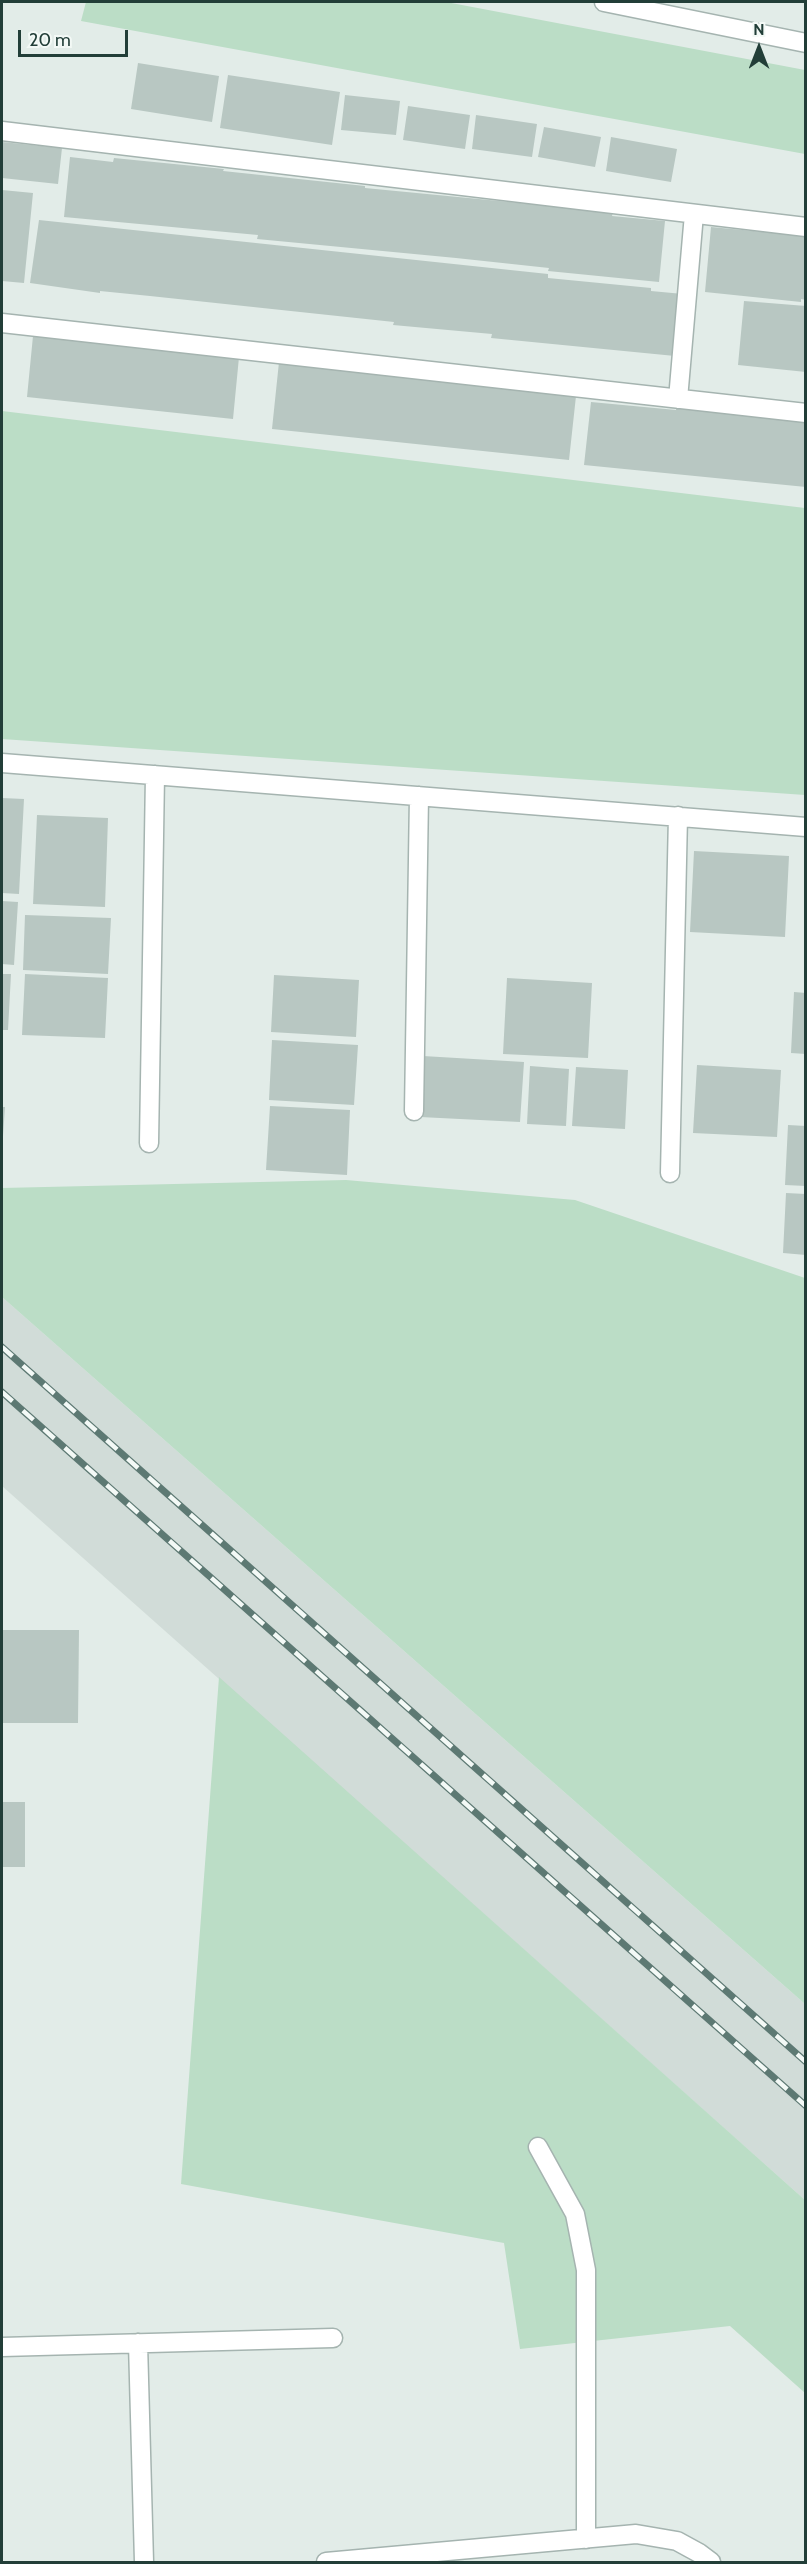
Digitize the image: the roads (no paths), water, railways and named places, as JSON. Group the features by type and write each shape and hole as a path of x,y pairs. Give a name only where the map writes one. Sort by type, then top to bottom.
{"street":[{"path":"610,2 806,43"},
{"path":"2,131 806,227"},
{"path":"678,399 694,214"},
{"path":"2,323 806,413"},
{"path":"2,763 806,827"},
{"path":"149,1143 154,775"},
{"path":"414,1111 419,796"},
{"path":"670,1173 678,816"},
{"path":"538,2147 575,2214 586,2270 586,2539"},
{"path":"2,2347 333,2338"},
{"path":"138,2343 144,2562"},
{"path":"326,2562 381,2560 636,2534 677,2541 711,2562"}],"railway":[{"path":"2,1347 806,2062"},
{"path":"2,1392 806,2106"}]}
